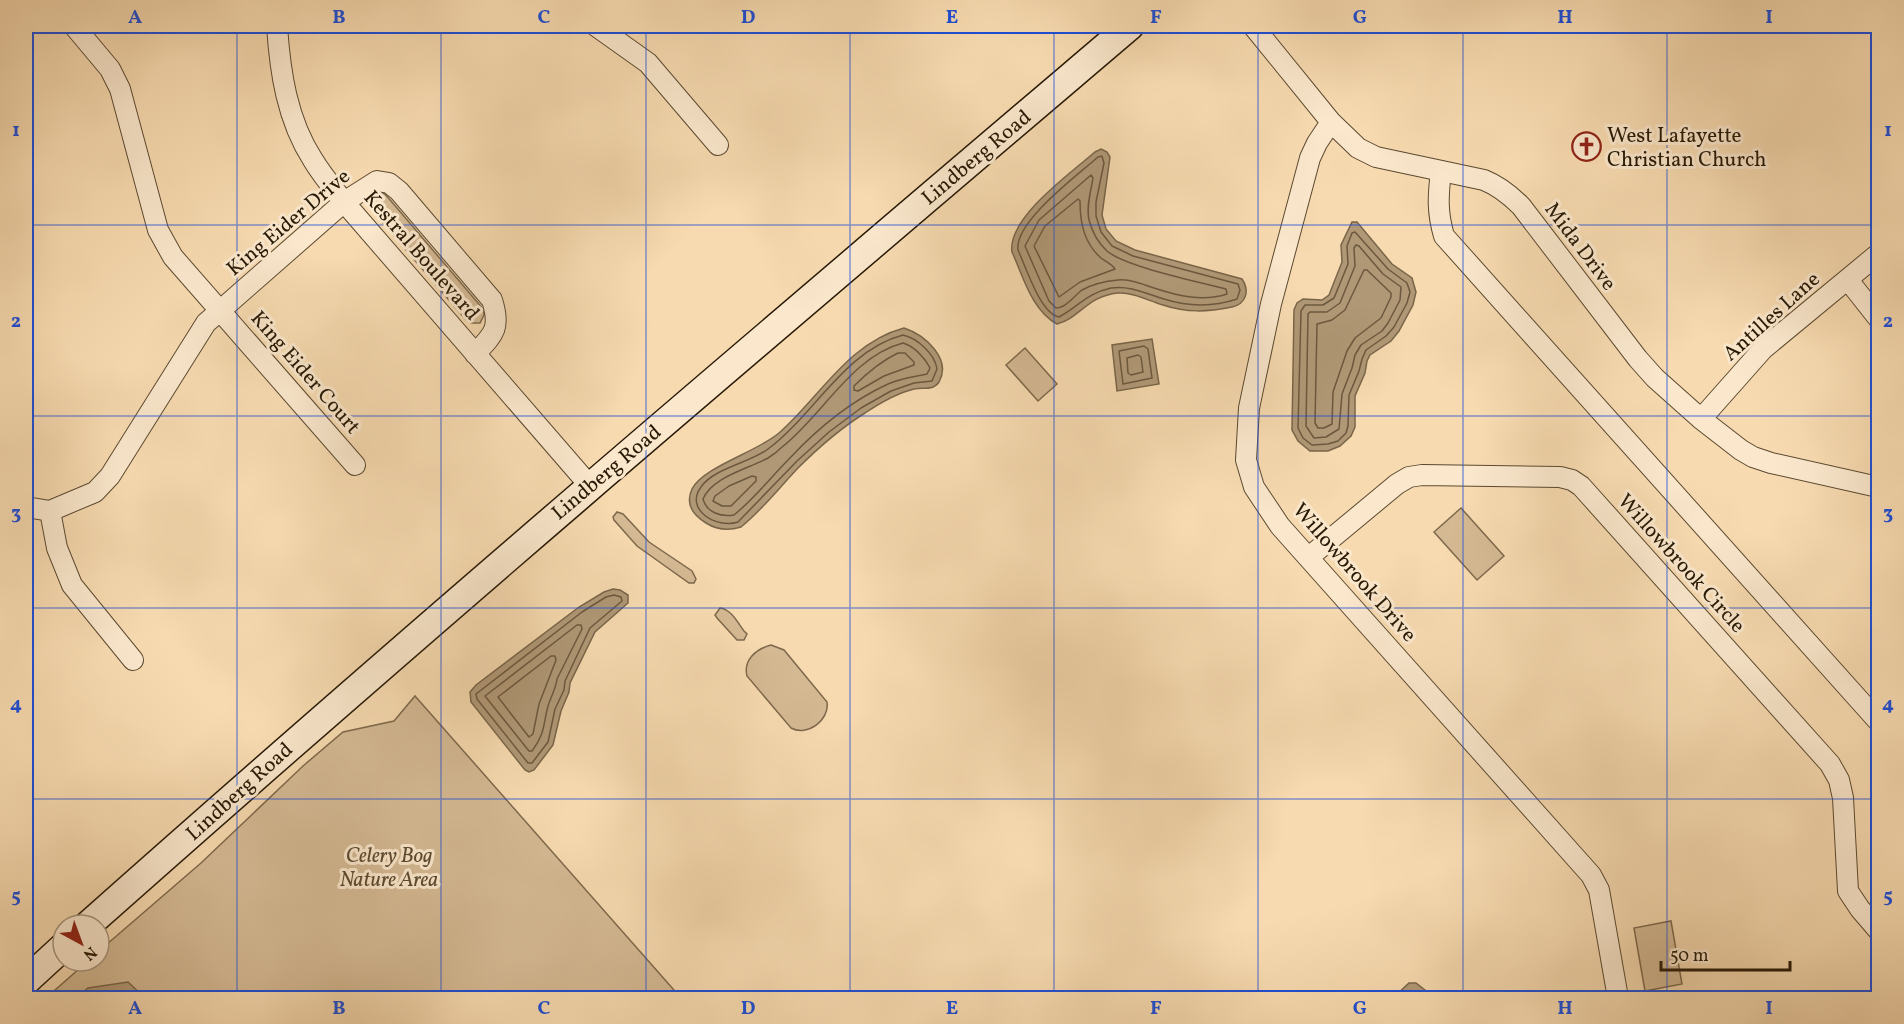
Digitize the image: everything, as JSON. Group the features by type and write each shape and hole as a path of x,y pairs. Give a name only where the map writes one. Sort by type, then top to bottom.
{"main road":[{"name":"Lindberg Road","path":"102,913 266,766 590,486 1130,26"},
{"path":"26,981 51,958"}],"street":[{"path":"75,26 110,69 120,89 158,230 173,257 220,310"},
{"name":"Kestral Boulevard","path":"277,26 279,64 290,110 312,160 344,202 590,486"},
{"path":"596,26 648,63 718,146"},
{"name":"Mida Drive","path":"1253,26 1331,122 1358,148 1376,157 1484,180 1509,194 1521,206 1655,378 1701,419 1741,450 1771,462 1878,487"},
{"name":"Willowbrook Drive","path":"1331,122 1310,158 1271,304 1249,408 1246,460 1254,487 1280,526 1591,875 1599,890 1618,999"},
{"path":"1441,171 1438,216 1444,236 1878,721"},
{"name":"King Eider Drive","path":"50,511 95,492 110,476 206,323 344,202 377,181 389,183 399,191 492,300 497,317 494,333 475,354"},
{"name":"Antilles Lane","path":"1701,419 1758,354 1878,254"},
{"path":"1848,280 1878,318"},
{"name":"King Eider Court","path":"220,310 355,465"},
{"name":"Willowbrook Circle","path":"1308,557 1396,484 1409,477 1422,475 1560,477 1572,480 1581,486 1830,764 1839,780 1843,798 1848,891 1878,930"},
{"path":"26,507 50,511 57,548 72,585 133,660"}],"green space":[{"path":"380,192 385,194 484,310 480,323 471,323 466,320 370,208 370,199"},
{"path":"1025,348 1057,384 1038,401 1006,365"},
{"path":"1461,508 1504,556 1477,580 1434,532"},
{"path":"617,512 623,514 649,542 692,571 696,579 694,583 689,583 637,546 614,520 613,517"},
{"path":"720,608 737,620 747,634 744,640 737,640 717,618 715,615"},
{"path":"771,645 784,650 827,702 825,715 816,725 804,730 791,728 747,676 747,665 752,656 760,649"},
{"name":"Celery Bog Nature Area","path":"415,696 681,998 46,998 74,973 111,973 111,941 201,863 303,766 343,732 394,721"},
{"path":"1671,921 1682,984 1645,991 1634,928"}],"water":[{"path":"1101,149 1110,157 1102,215 1106,229 1116,241 1135,250 1242,279 1246,292 1241,303 1223,309 1189,310 1172,308 1135,295 1118,293 1099,298 1072,317 1057,324 1041,311 1029,292 1012,252 1013,239 1030,211 1043,197 1057,183"},
{"path":"1352,222 1357,222 1392,264 1412,278 1416,292 1413,305 1399,331 1391,341 1370,355 1367,361 1365,373 1355,396 1355,427 1351,436 1340,446 1328,451 1310,451 1298,441 1292,430 1294,310 1297,303 1303,299 1322,300 1329,295 1342,262 1341,245"},
{"path":"904,328 928,342 939,357 942,373 937,385 931,388 914,389 895,396 847,425 806,461 741,527 718,528 697,516 689,500 692,489 698,481 779,433 851,358 884,335"},
{"path":"1152,339 1159,384 1117,391 1112,345"},
{"path":"613,589 628,595 628,603 595,632 570,683 553,745 534,770 529,772 525,770 471,702 470,692 476,685 579,607"},
{"path":"128,982 145,998 76,998 88,988"},
{"path":"1409,983 1416,983 1435,998 1393,998"}],"place":[{"name":"West Lafayette Christian Church","path":"1586,147"}]}
